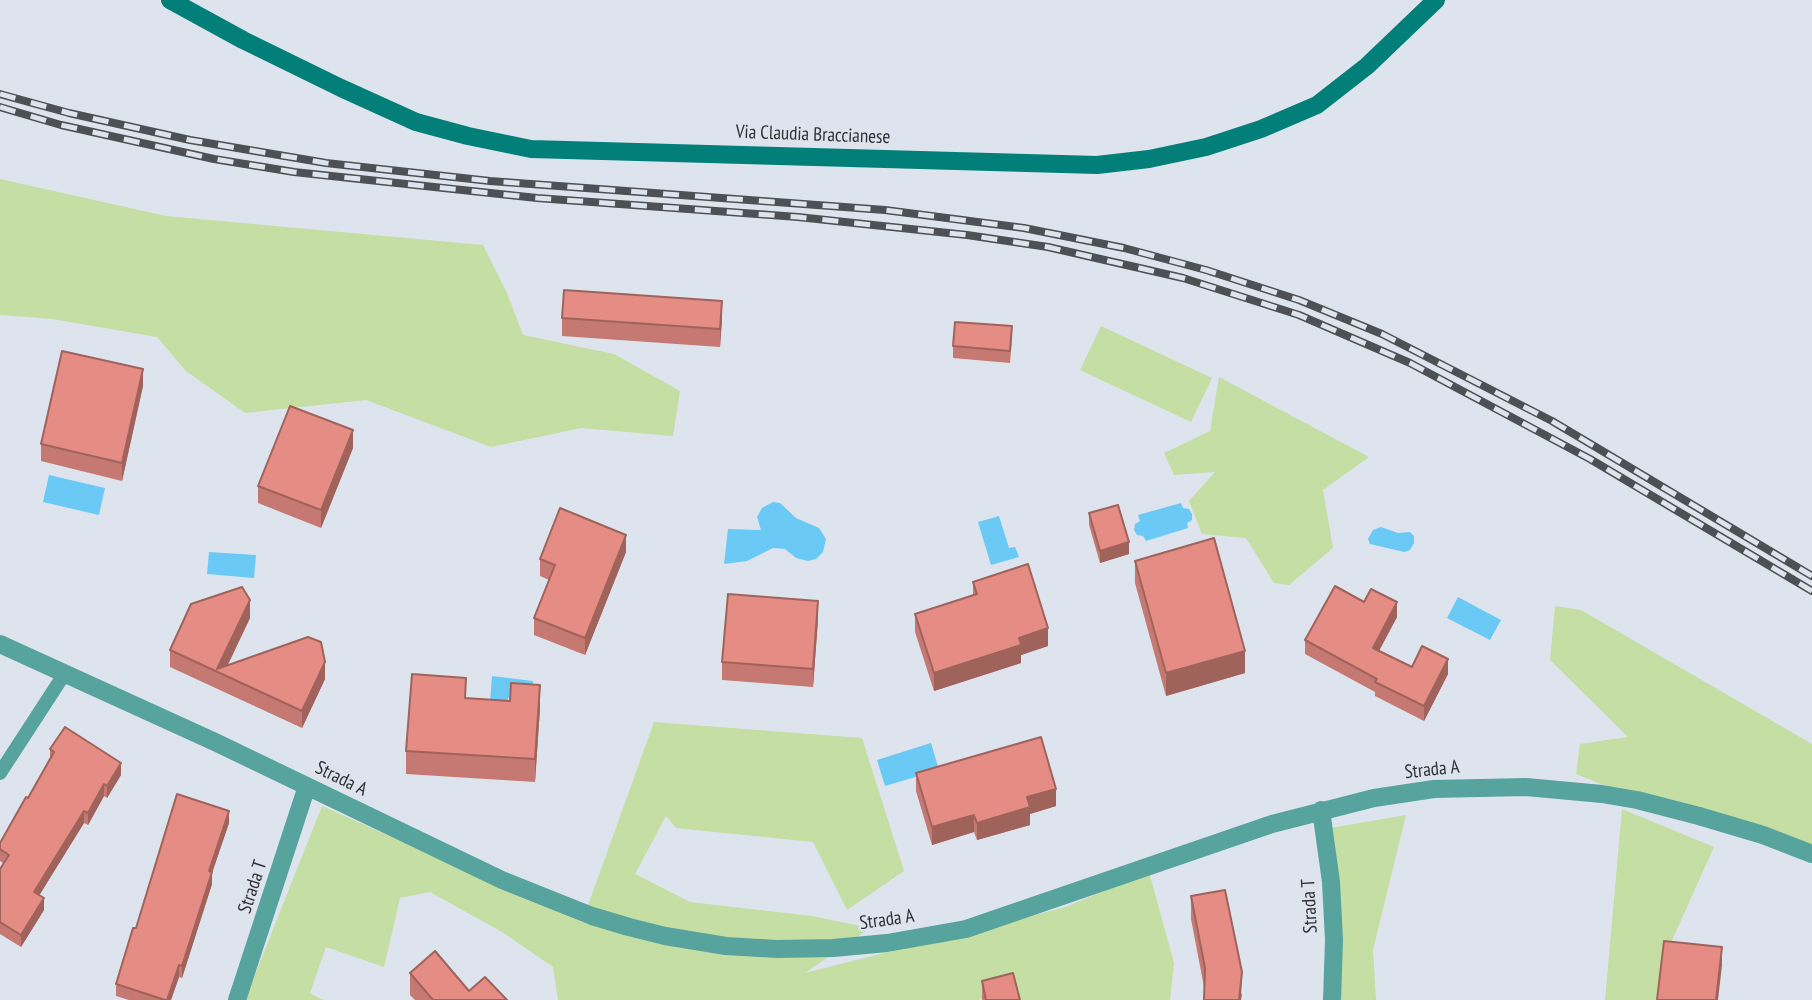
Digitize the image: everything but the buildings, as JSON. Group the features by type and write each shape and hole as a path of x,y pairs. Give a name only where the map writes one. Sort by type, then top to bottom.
{"main road":[{"name":"Via Claudia Braccianese","path":"170,0 243,40 416,121 468,136 531,149 1085,165 1149,159 1206,147 1261,129 1317,105 1367,66 1436,0"}],"street":[{"name":"Strada A","path":"0,643 502,880 592,916 696,942 777,949 859,946 966,929 1212,844 1321,810 1374,798 1434,789 1564,789 1637,800 1763,835 1812,853"},
{"name":"Strada T","path":"237,1000 307,786"},
{"name":"Strada T","path":"1321,810 1331,882 1334,940 1332,1000"}],"lane":[{"path":"0,773 65,673"}],"green space":[{"path":"0,179 166,216 483,245 507,293 523,335 614,354 680,391 673,436 581,428 491,447 366,400 245,413 186,371 157,337 52,319 0,315"},
{"path":"1101,326 1212,378 1191,422 1080,370"},
{"path":"1219,377 1369,457 1323,490 1333,548 1289,585 1274,583 1246,538 1202,534 1189,501 1215,472 1174,475 1164,453 1210,431"},
{"path":"1555,606 1581,610 1812,744 1812,853 1576,774 1580,744 1628,737 1550,660"},
{"path":"654,722 862,738 904,871 847,910 813,842 676,828 666,816 635,874 690,902 812,916 870,928 805,973 1066,907 1149,872 1174,963 1170,1000 1018,1000 1013,991 978,1000 558,1000 553,967 502,932 430,892 400,898 384,967 326,947 310,993 323,1000 245,1000 322,806 582,922"},
{"path":"1622,809 1714,847 1664,958 1659,1000 1605,1000"},
{"path":"1406,815 1373,950 1376,1000 1332,1000 1330,828"}],"water":[{"path":"49,475 105,488 99,515 43,502"},
{"path":"773,502 780,503 796,518 819,528 826,539 823,552 816,559 808,561 796,558 785,549 773,548 747,561 724,564 728,529 761,530 757,517 762,508"},
{"path":"1181,503 1183,508 1189,509 1192,514 1192,520 1187,523 1188,528 1146,541 1143,536 1137,535 1134,530 1135,524 1140,521 1138,515"},
{"path":"999,516 1009,548 1015,547 1019,557 991,565 978,522"},
{"path":"1381,527 1398,533 1410,532 1414,536 1414,543 1410,550 1404,552 1370,544 1368,539 1373,530"},
{"path":"209,552 256,555 254,578 207,574"},
{"path":"1458,597 1501,620 1490,640 1447,618"},
{"path":"492,676 533,681 531,700 508,698 507,704 490,702"},
{"path":"931,743 939,770 885,786 877,760"}],"railway":[{"path":"0,94 69,113 190,140 326,163 490,181 885,210 1024,228 1124,248 1206,270 1299,300 1382,334 1552,421 1812,576"},
{"path":"0,107 61,125 214,159 294,172 537,198 798,217 967,235 1048,247 1183,278 1299,315 1410,363 1590,459 1812,591"}]}
